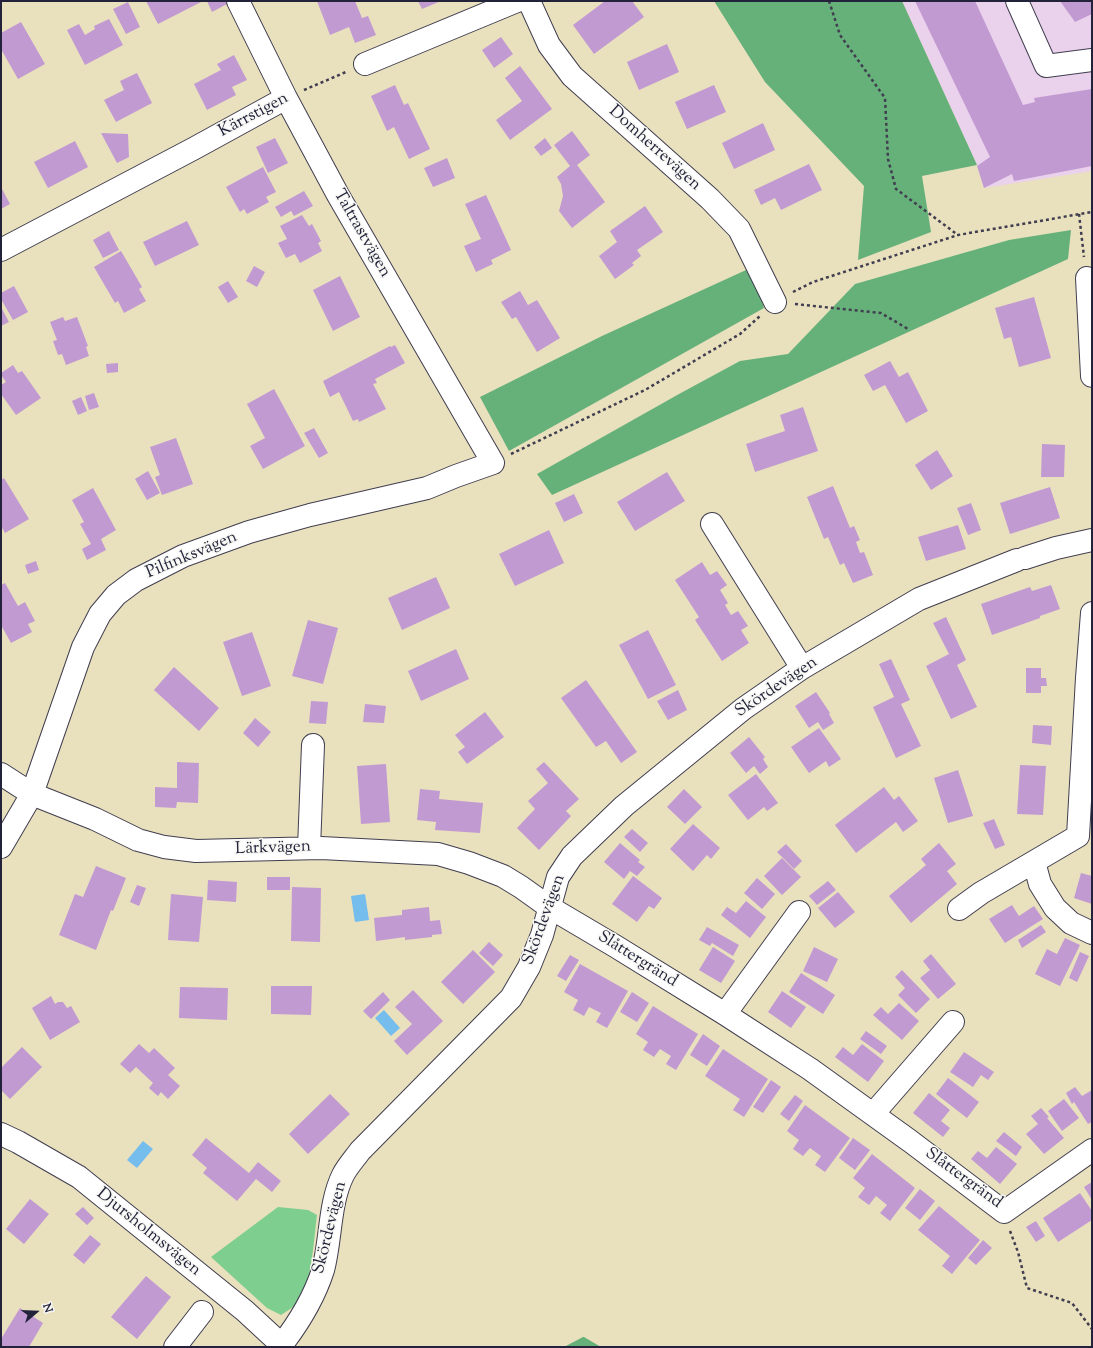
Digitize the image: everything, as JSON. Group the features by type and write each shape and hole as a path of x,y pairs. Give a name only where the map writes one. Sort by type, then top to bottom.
{"street":[{"name":"Taltrastvägen","path":"238,1 286,98 338,195 493,463"},
{"path":"365,64 517,1"},
{"name":"Domherrevägen","path":"529,1 549,45 572,76 710,199 739,229 775,302"},
{"path":"1017,1 1046,66 1092,60"},
{"name":"Kärrstigen","path":"1,250 193,149 286,98"},
{"path":"1087,278 1092,376"},
{"name":"Pilfinksvägen","path":"1,847 32,794 83,647 100,614 116,595 136,580 183,556 249,532 310,515 426,488 493,463"},
{"path":"712,524 802,668"},
{"name":"Skördevägen","path":"282,1346 309,1303 322,1270 330,1235 334,1203 343,1175 360,1150 511,998 529,967 542,935 558,877 572,856 596,832 624,806 743,709 802,668 919,599 1021,559 1056,548 1092,540"},
{"path":"959,909 981,893 1034,862 1085,839 1087,678 1092,613"},
{"path":"309,848 313,744"},
{"name":"Lärkvägen","path":"1,774 32,794 95,819 138,840 164,847 196,851 321,848 438,854 469,863 503,876 549,906"},
{"path":"1034,862 1040,884 1055,908 1071,923 1092,933"},
{"name":"Slåttergränd","path":"549,906 725,1014 810,1069 1004,1212 1092,1150"},
{"path":"725,1014 799,912"},
{"path":"873,1114 953,1022"},
{"name":"Djursholmsvägen","path":"1,1134 18,1142 79,1177 245,1311 282,1346"},
{"path":"175,1347 202,1312"}],"path":[{"path":"829,1 840,35 885,98 888,160 896,189 958,235"},
{"name":"Kärrstigen","path":"286,98 365,64"},
{"path":"1079,214 1087,278"},
{"path":"775,302 881,313 908,329"},
{"path":"1004,1212 1018,1252 1028,1288 1072,1303 1092,1329"}],"shaded area":[{"path":"902,1 1092,1 1092,171 984,188 977,165"}],"green space":[{"path":"714,1 902,1 977,165 922,176 931,232 858,260 864,186 765,82"},
{"path":"1071,230 1068,259 552,495 537,474 740,361 788,354 855,284 1009,240"},
{"path":"746,270 759,291 764,308 509,451 480,397 602,336"},
{"path":"278,1207 308,1210 317,1215 310,1271 304,1292 296,1304 281,1315 267,1308 211,1257"},
{"path":"583,1337 601,1347 564,1347"}],"water":[{"path":"365,894 369,920 355,922 351,896"},
{"path":"384,1010 400,1028 391,1036 375,1018"},
{"path":"143,1141 153,1149 137,1168 127,1160"}],"building":[{"path":"146,1 203,1 158,24"},
{"path":"207,1 226,1 227,4 212,12"},
{"path":"317,1 355,1 362,18 368,16 376,35 355,43 349,27 330,35"},
{"path":"418,1 441,1 422,9"},
{"path":"605,1 632,1 644,17 594,54 573,25"},
{"path":"915,1 975,1 1023,105 1035,102 1034,98 1092,89 1092,166 1014,181 1012,174 984,188 977,166 990,157"},
{"path":"1060,1 1092,1 1092,14 1075,22"},
{"path":"128,2 140,27 126,34 113,9"},
{"path":"109,19 123,45 85,65 67,30 79,24 85,35 95,29 94,26"},
{"path":"21,22 45,64 18,79 1,49 1,33"},
{"path":"501,37 513,54 494,68 482,50"},
{"path":"667,44 679,72 639,90 627,62"},
{"path":"234,55 247,80 232,87 236,95 207,110 194,84 221,70 217,64"},
{"path":"520,66 552,109 510,140 496,120 522,101 505,78"},
{"path":"137,73 152,103 116,122 104,100 124,90 120,81"},
{"path":"395,85 404,105 408,103 430,149 409,159 394,127 387,131 371,96"},
{"path":"714,85 726,112 687,129 675,102"},
{"path":"763,123 775,150 734,169 722,143"},
{"path":"572,131 590,155 577,165 605,202 572,228 559,211 563,196 561,184 557,177 570,166 554,145"},
{"path":"101,133 128,134 129,157 117,163"},
{"path":"275,138 288,163 268,173 256,147"},
{"path":"545,138 552,148 541,156 534,147"},
{"path":"75,141 88,167 48,188 34,162"},
{"path":"447,158 455,178 433,187 424,168"},
{"path":"809,164 822,190 781,210 775,198 761,205 754,190"},
{"path":"263,167 276,192 266,197 269,202 247,214 244,209 240,212 226,187"},
{"path":"1,187 10,204 1,209"},
{"path":"304,191 313,206 294,216 291,211 281,217 275,207"},
{"path":"486,195 511,250 491,260 493,264 476,272 464,246 481,239 465,204"},
{"path":"645,206 663,232 637,250 641,256 632,263 634,265 615,279 599,256 617,242 610,231"},
{"path":"302,215 309,226 312,224 321,241 318,243 322,251 300,263 295,254 286,258 278,243 287,239 280,226"},
{"path":"187,221 199,245 155,266 143,242"},
{"path":"109,231 119,250 103,258 93,240"},
{"path":"121,251 142,287 139,289 146,301 124,313 118,301 115,303 94,267"},
{"path":"254,266 265,272 257,287 246,281"},
{"path":"340,276 360,317 333,331 313,290"},
{"path":"228,281 238,297 228,303 218,287"},
{"path":"14,286 28,312 13,320 1,299 1,293"},
{"path":"520,291 528,305 537,300 560,338 537,352 516,317 512,319 501,302"},
{"path":"1034,297 1051,358 1019,367 1011,337 1004,339 995,308"},
{"path":"1,307 9,322 1,326"},
{"path":"63,317 65,321 77,317 88,346 86,347 89,356 66,365 62,354 58,355 53,341 57,340 50,322"},
{"path":"395,345 405,363 375,379 377,383 373,384 386,409 359,422 358,419 353,421 339,392 330,397 323,381 390,346"},
{"path":"890,361 899,377 908,372 928,411 906,423 885,385 873,391 864,375"},
{"path":"118,363 118,372 107,373 106,364"},
{"path":"13,365 18,373 22,371 41,398 16,415 1,394 1,385 6,382 1,373"},
{"path":"274,389 305,446 263,469 250,446 265,438 247,404"},
{"path":"94,393 99,407 89,410 85,396"},
{"path":"81,397 87,411 78,415 72,401"},
{"path":"803,407 818,451 755,472 746,444 785,431 780,415"},
{"path":"314,428 328,453 319,458 304,433"},
{"path":"176,438 193,484 162,495 155,477 160,475 150,447"},
{"path":"1042,444 1065,445 1064,477 1041,477"},
{"path":"937,450 953,476 931,490 915,465"},
{"path":"148,471 160,493 147,500 135,479"},
{"path":"667,472 685,501 635,531 617,502"},
{"path":"4,478 29,519 5,533 1,526 1,480"},
{"path":"833,486 850,528 854,526 860,540 856,542 860,553 864,552 873,575 853,583 844,563 840,565 828,537 824,539 807,497"},
{"path":"1050,487 1060,518 1010,534 1000,503"},
{"path":"93,488 116,530 101,539 106,550 87,560 82,549 91,544 80,524 84,522 72,500"},
{"path":"574,494 583,513 564,522 555,503"},
{"path":"971,503 981,530 968,535 957,508"},
{"path":"958,525 966,549 926,561 918,537"},
{"path":"549,530 564,563 515,586 499,554"},
{"path":"36,561 39,570 28,574 25,565"},
{"path":"702,562 710,575 717,571 727,585 720,590 728,603 725,605 731,615 738,611 748,626 741,630 749,643 722,661 695,620 699,617 675,580"},
{"path":"436,577 450,608 402,630 388,598"},
{"path":"5,583 18,606 25,602 35,621 28,624 32,632 11,643 1,625 1,585"},
{"path":"1051,585 1060,609 1040,616 1040,618 992,635 981,604 1030,587 1032,591"},
{"path":"946,617 966,660 957,665 977,707 951,719 926,666 949,654 933,623"},
{"path":"308,620 338,628 323,684 292,676"},
{"path":"648,630 676,685 648,699 619,645"},
{"path":"252,632 271,686 242,696 223,642"},
{"path":"456,649 469,679 421,701 408,671"},
{"path":"891,659 910,700 901,704 921,746 896,758 873,707 894,697 879,664"},
{"path":"174,667 219,708 199,731 154,690"},
{"path":"1026,668 1041,668 1041,678 1046,678 1047,686 1041,686 1041,693 1026,693"},
{"path":"586,680 637,752 621,763 606,741 596,747 561,698"},
{"path":"678,690 687,710 668,720 657,701"},
{"path":"816,692 830,713 829,714 834,723 823,730 818,722 809,728 795,706"},
{"path":"311,701 328,702 326,724 309,723"},
{"path":"365,704 386,706 384,723 363,722"},
{"path":"485,712 504,737 467,764 458,752 465,747 455,735"},
{"path":"255,718 271,732 258,747 243,733"},
{"path":"1033,725 1052,726 1051,745 1032,743"},
{"path":"819,728 841,759 829,767 826,761 809,773 791,747"},
{"path":"749,737 765,757 763,759 768,767 760,774 754,766 746,773 730,753"},
{"path":"177,762 199,763 198,803 177,802 176,808 155,807 155,787 177,788"},
{"path":"544,762 579,799 566,811 571,816 539,850 517,828 535,809 528,801 548,783 536,769"},
{"path":"386,764 390,822 361,824 357,766"},
{"path":"1020,765 1046,766 1043,815 1017,814"},
{"path":"958,770 973,816 948,823 934,778"},
{"path":"756,774 778,803 767,811 764,807 748,820 728,795"},
{"path":"884,787 894,800 899,796 918,821 903,832 896,822 856,853 835,825"},
{"path":"420,789 440,791 439,799 483,803 480,833 435,830 436,822 417,820"},
{"path":"684,789 702,807 685,824 667,807"},
{"path":"994,819 1005,845 995,849 983,823"},
{"path":"693,824 720,848 711,859 707,855 693,871 670,849"},
{"path":"632,829 648,843 640,852 624,837"},
{"path":"620,843 640,860 638,862 645,867 637,876 630,871 624,879 604,862"},
{"path":"939,843 956,864 947,871 957,884 911,923 889,896 926,865 921,859"},
{"path":"786,844 802,861 794,869 777,852"},
{"path":"782,858 801,877 782,895 764,876"},
{"path":"96,866 126,878 113,911 111,910 96,950 59,935 75,894 83,897"},
{"path":"1081,873 1092,876 1092,904 1074,898"},
{"path":"633,876 662,898 654,909 649,906 637,922 612,904"},
{"path":"267,877 290,877 290,890 267,890"},
{"path":"757,878 775,894 762,909 744,893"},
{"path":"208,880 237,882 236,902 207,900"},
{"path":"828,881 836,890 817,905 809,896"},
{"path":"137,885 146,888 139,906 130,902"},
{"path":"292,887 321,888 320,942 291,941"},
{"path":"838,892 855,912 835,928 818,908"},
{"path":"171,894 203,897 199,942 168,940"},
{"path":"746,901 766,917 750,938 721,915 727,907 736,913"},
{"path":"1012,905 1019,916 1034,906 1043,919 1005,943 989,919"},
{"path":"429,907 430,921 440,920 442,934 432,935 432,937 405,940 405,937 376,941 374,918 402,915 402,910"},
{"path":"1041,925 1046,932 1022,948 1018,940"},
{"path":"707,927 739,945 733,956 712,943 710,946 699,940"},
{"path":"1065,938 1080,945 1060,986 1035,974 1047,949 1057,954"},
{"path":"489,942 503,955 493,966 479,953"},
{"path":"713,947 735,961 721,983 699,970"},
{"path":"814,947 838,959 827,982 803,971"},
{"path":"473,950 495,972 463,1004 441,982"},
{"path":"1080,952 1089,956 1077,982 1069,978"},
{"path":"931,954 956,984 938,999 920,978 930,970 923,961"},
{"path":"570,955 579,960 566,981 557,976"},
{"path":"580,964 628,991 607,1028 596,1022 601,1013 589,1007 584,1016 573,1010 578,1000 564,992"},
{"path":"902,970 930,999 916,1013 898,995 905,988 895,977"},
{"path":"801,973 835,995 823,1014 789,992"},
{"path":"271,986 312,986 311,1015 271,1014"},
{"path":"180,987 228,988 227,1020 179,1018"},
{"path":"413,990 443,1021 407,1055 394,1041 412,1024 395,1007"},
{"path":"782,991 806,1007 791,1028 768,1012"},
{"path":"383,992 390,1000 371,1019 363,1011"},
{"path":"632,992 649,1003 637,1022 620,1012"},
{"path":"51,996 55,1004 58,1002 63,1002 67,1008 71,1006 80,1022 50,1040 32,1008"},
{"path":"899,1003 919,1021 902,1040 873,1015 881,1007 888,1014"},
{"path":"653,1006 698,1034 676,1070 666,1064 671,1056 660,1049 654,1057 643,1050 648,1042 636,1034"},
{"path":"866,1031 887,1046 881,1054 860,1039"},
{"path":"703,1034 720,1046 707,1066 690,1055"},
{"path":"139,1044 149,1053 154,1048 175,1068 168,1075 180,1086 168,1099 161,1092 158,1096 149,1088 153,1083 136,1067 130,1073 120,1064"},
{"path":"862,1044 884,1061 868,1082 835,1057 843,1047 853,1055"},
{"path":"22,1047 42,1067 10,1099 1,1090 1,1068"},
{"path":"723,1049 768,1079 744,1117 733,1110 740,1099 705,1076"},
{"path":"964,1052 994,1072 988,1080 981,1075 973,1087 950,1072"},
{"path":"948,1078 979,1102 967,1118 936,1094"},
{"path":"771,1080 781,1087 763,1113 753,1107"},
{"path":"1075,1087 1082,1096 1092,1090 1092,1122 1088,1124 1074,1102 1072,1104 1066,1093"},
{"path":"929,1093 950,1110 941,1121 950,1128 943,1137 913,1113"},
{"path":"330,1094 350,1114 308,1154 289,1134"},
{"path":"795,1095 803,1101 789,1121 780,1114"},
{"path":"1064,1099 1079,1118 1062,1131 1048,1111"},
{"path":"805,1105 850,1138 825,1172 815,1165 821,1156 810,1148 803,1156 793,1149 799,1140 787,1131"},
{"path":"1041,1108 1049,1117 1047,1118 1064,1138 1044,1154 1026,1134 1038,1124 1031,1116"},
{"path":"1004,1132 1022,1147 1016,1156 996,1141"},
{"path":"206,1138 249,1173 258,1162 281,1181 272,1192 256,1179 237,1201 203,1173 207,1168 192,1155"},
{"path":"853,1138 870,1150 855,1170 839,1158"},
{"path":"996,1147 1017,1164 1000,1184 971,1159 978,1151 987,1158"},
{"path":"872,1154 915,1188 890,1221 880,1213 887,1205 876,1196 869,1205 858,1197 865,1188 853,1178"},
{"path":"1092,1182 1092,1200 1084,1187"},
{"path":"920,1189 935,1201 920,1220 905,1208"},
{"path":"1080,1193 1092,1211 1092,1220 1058,1242 1043,1218"},
{"path":"30,1199 49,1214 24,1244 6,1229"},
{"path":"939,1206 980,1240 952,1274 942,1266 950,1256 918,1230"},
{"path":"83,1207 94,1218 87,1225 75,1214"},
{"path":"1036,1221 1045,1236 1036,1242 1026,1227"},
{"path":"90,1235 101,1244 84,1264 73,1255"},
{"path":"983,1240 992,1248 976,1265 968,1258"},
{"path":"146,1276 171,1297 137,1339 111,1317"},
{"path":"20,1308 43,1323 29,1347 1,1347 1,1339"}]}
